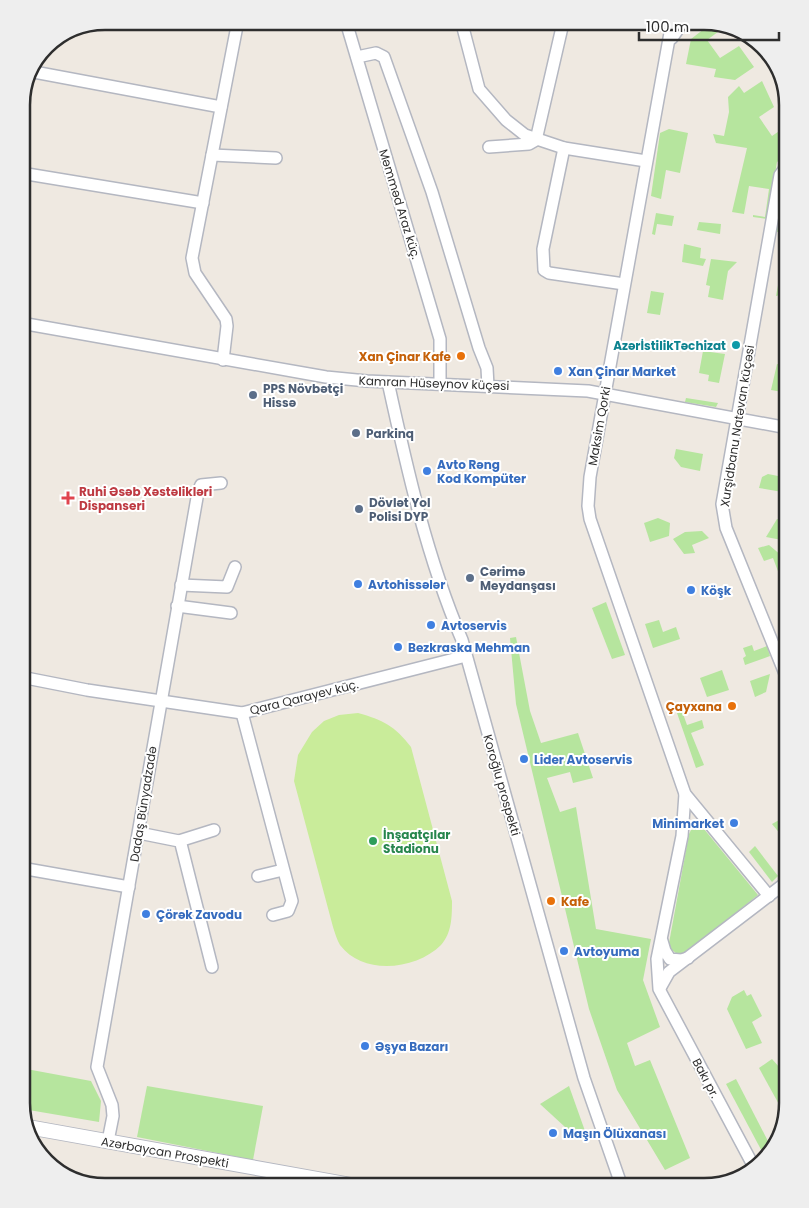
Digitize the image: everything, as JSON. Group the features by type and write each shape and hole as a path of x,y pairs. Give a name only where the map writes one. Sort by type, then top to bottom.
{"street":[{"path":"222,360 227,326 226,319 193,267 203,203 236,30"},
{"name":"Məmməd Araz küç.","path":"349,30 440,339 440,384"},
{"path":"464,30 479,89 506,120 525,135 564,148 646,161"},
{"path":"489,148 529,144 536,140 560,30"},
{"name":"Maksim Qorki","path":"671,30 588,492 590,519 685,794"},
{"path":"668,46 678,30"},
{"path":"357,57 376,53 384,57 432,192 479,348 487,368 488,386"},
{"path":"38,73 221,107"},
{"path":"564,148 543,249 544,270 624,284"},
{"path":"212,155 276,158"},
{"path":"30,174 203,203"},
{"name":"Xurşidbanu Natəvan küçəsi","path":"779,181 722,496 723,516 760,616 779,660"},
{"name":"Kamran Hüseynov küçəsi","path":"30,326 326,377 388,382 572,389 779,426"},
{"name":"Koroğlu prospekti","path":"388,382 407,468 448,607 466,656 584,1078 619,1178"},
{"name":"Dadaş Bünyadzadə","path":"108,1141 113,1116 112,1105 97,1067 130,887 160,702 200,485 220,483"},
{"path":"181,585 227,587 235,567"},
{"path":"177,606 230,613"},
{"name":"Qara Qarayev küç.","path":"30,679 160,702 242,713 466,656"},
{"path":"242,713 292,901 288,911 273,915"},
{"path":"685,794 710,827 769,896"},
{"path":"659,989 658,959 682,836 685,794"},
{"path":"682,836 693,824 704,823 710,827"},
{"path":"139,833 179,841 214,830"},
{"path":"179,841 183,849 212,967"},
{"path":"30,870 130,887"},
{"path":"258,876 283,870"},
{"path":"659,989 665,976 779,888"},
{"path":"661,939 667,956 670,958 680,960 690,957"},
{"name":"Bakı pr.","path":"659,989 751,1162"},
{"name":"Azərbaycan Prospekti","path":"35,1128 312,1178"}],"green space":[{"path":"703,30 718,32 707,40 720,58 739,46 754,67 735,80 714,77 716,69 686,64 691,39"},
{"path":"762,81 774,107 759,117 772,136 779,131 779,161 777,162 767,219 753,217 753,215 765,217 769,189 749,186 744,214 732,212 747,148 716,143 713,134 724,136 729,112 728,97 739,86 744,93"},
{"path":"669,129 688,133 680,173 666,170 661,199 651,196 660,133"},
{"path":"656,213 674,216 672,226 657,224 655,235 652,234"},
{"path":"779,216 779,233 775,231"},
{"path":"699,222 721,224 720,234 697,230"},
{"path":"684,244 701,248 700,258 706,259 703,266 682,262"},
{"path":"711,259 737,262 728,271 723,300 708,297 710,286 706,285"},
{"path":"779,280 779,295 776,296"},
{"path":"651,291 664,293 660,315 647,313"},
{"path":"703,351 725,354 719,383 708,381 709,375 699,373"},
{"path":"777,364 779,364 779,391 771,390"},
{"path":"686,398 718,403 716,407 685,402"},
{"path":"676,449 703,454 700,471 681,467 674,458"},
{"path":"768,474 779,476 779,491 759,488 762,477"},
{"path":"658,518 670,523 669,536 650,542 644,523"},
{"path":"777,519 779,519 779,539 766,537"},
{"path":"702,531 709,538 692,545 695,553 684,554 673,539 685,532"},
{"path":"769,545 779,553 779,574 773,558 764,561 758,548"},
{"path":"606,602 625,655 612,659 592,608"},
{"path":"659,620 663,632 676,627 680,639 653,648 645,624"},
{"path":"516,637 530,711 541,743 578,733 593,778 573,783 570,772 547,778 560,812 576,807 596,929 651,939 643,980 660,1027 627,1043 635,1066 650,1060 690,1158 665,1170 617,1090 589,1009 516,704 510,638"},
{"path":"752,645 754,651 767,646 770,656 745,665 743,658 746,656 743,648"},
{"path":"722,670 729,690 707,697 700,678"},
{"path":"770,674 766,692 755,697 750,681"},
{"path":"682,711 687,725 702,720 704,728 691,733 704,765 696,768 677,713"},
{"name":"İnşaatçılar Stadionu","path":"358,713 375,718 388,725 411,747 452,901 451,924 445,940 430,953 418,960 404,964 390,966 362,962 350,955 340,945 333,927 294,781 298,755 312,732 324,721 339,715"},
{"path":"779,820 779,832 772,824"},
{"path":"704,829 758,895 687,952 677,954 671,949 669,943 689,834 691,830"},
{"path":"755,846 778,876 772,882 749,852"},
{"path":"744,990 747,996 751,994 762,1016 752,1022 762,1043 746,1049 727,1009 732,997"},
{"path":"772,1059 779,1067 779,1104 759,1068"},
{"path":"30,1070 91,1081 101,1101 99,1122 31,1110"},
{"path":"736,1079 768,1142 762,1151 726,1084"},
{"path":"147,1086 263,1106 253,1160 137,1137"},
{"path":"569,1086 585,1131 577,1138 540,1104"}],"place":[{"name":"AzərİstilikTəchizat","path":"736,345"},
{"name":"Xan Çinar Kafe","path":"461,356"},
{"name":"Xan Çinar Market","path":"558,371"},
{"name":"PPS Növbətçi Hissə","path":"253,395"},
{"name":"Parkinq","path":"356,433"},
{"name":"Avto Rəng Kod Kompüter","path":"427,471"},
{"name":"Ruhi Əsəb Xəstəlikləri Dispanseri","path":"68,498"},
{"name":"Dövlət Yol Polisi DYP","path":"359,509"},
{"name":"Cərimə Meydanşası","path":"470,578"},
{"name":"Avtohissələr","path":"358,584"},
{"name":"Köşk","path":"691,590"},
{"name":"Avtoservis","path":"431,625"},
{"name":"Bezkraska Mehman","path":"398,647"},
{"name":"Çayxana","path":"732,706"},
{"name":"Lider Avtoservis","path":"524,759"},
{"name":"Minimarket","path":"734,823"},
{"name":"İnşaatçılar Stadionu","path":"373,841"},
{"name":"Kafe","path":"551,901"},
{"name":"Çörək Zavodu","path":"146,914"},
{"name":"Avtoyuma","path":"564,951"},
{"name":"Əşya Bazarı","path":"365,1046"},
{"name":"Maşın Ölüxanası","path":"553,1133"}]}
